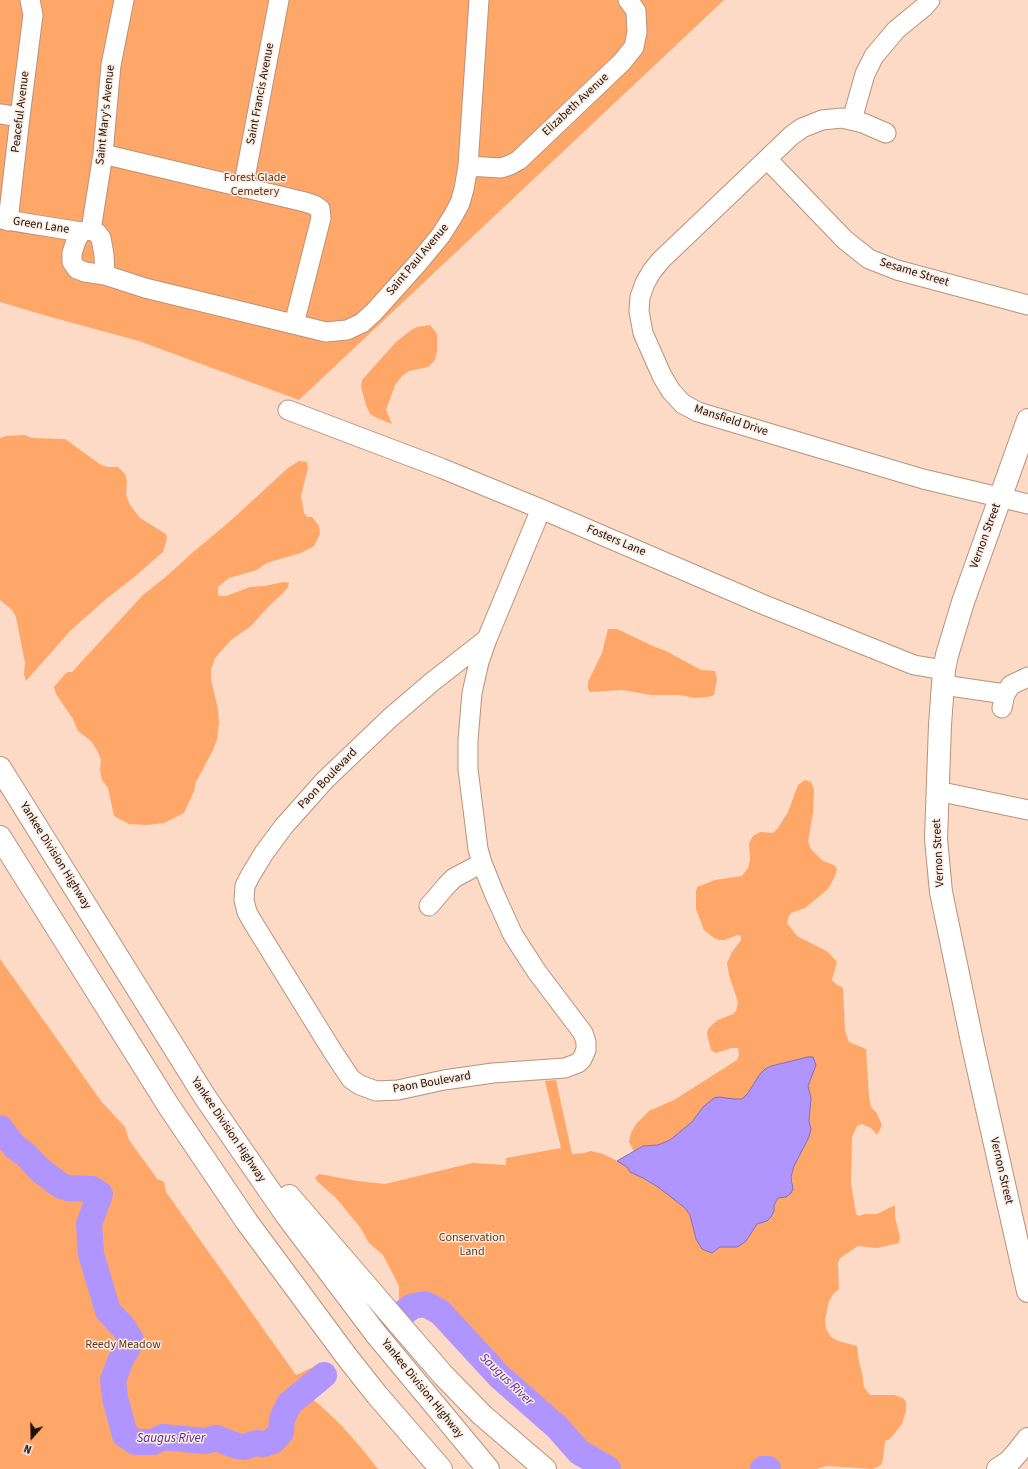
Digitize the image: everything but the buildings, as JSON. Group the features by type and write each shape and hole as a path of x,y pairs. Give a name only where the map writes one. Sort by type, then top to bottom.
{"main road":[{"name":"Vernon Street","path":"1028,420 948,647 940,725 936,839 941,892 973,1046 1022,1237 1028,1292"},
{"name":"Yankee Division Highway","path":"0,768 205,1097 287,1216 406,1372 488,1469"},
{"path":"0,837 172,1111 247,1222 316,1317 377,1395 441,1469"},
{"path":"205,1097 443,1375 482,1415 544,1469"},
{"path":"377,1395 429,1469"},
{"path":"998,1469 1009,1462 1028,1438"}],"street":[{"name":"Saint Mary's Avenue","path":"125,0 111,65 103,154 86,231 76,241 72,254 72,262 77,269 85,272 105,275 145,288 294,324"},
{"name":"Saint Francis Avenue","path":"243,188 279,0"},
{"name":"Saint Paul Avenue","path":"294,324 326,332 352,328 362,323 374,312 418,263 441,235 454,216 464,189 468,166 480,0"},
{"name":"Elizabeth Avenue","path":"468,166 501,168 519,160 622,62 634,47 637,32 636,11 628,0"},
{"path":"852,120 865,74 874,56 892,34 924,7 930,0"},
{"name":"Peaceful Avenue","path":"4,220 20,117 33,14 31,2"},
{"path":"0,114 20,117"},
{"name":"Mansfield Drive","path":"886,133 863,123 842,118 822,120 802,128 791,136 661,260 652,271 645,283 640,304 641,326 662,376 671,391 683,404 691,409 923,479 1028,504"},
{"path":"103,154 305,202 314,205 320,210 321,218 294,324"},
{"name":"Sesame Street","path":"767,159 845,240 869,259 897,270 1028,305"},
{"name":"Green Lane","path":"4,220 86,231"},
{"path":"86,231 97,233 101,238 105,275"},
{"name":"Fosters Lane","path":"288,410 441,468 541,509 762,604 1003,701 1011,686 1028,677"},
{"name":"Paon Boulevard","path":"487,639 390,718 325,780 284,826 261,858 245,886 244,900 247,912 337,1059 351,1079 360,1085 376,1091 398,1090 444,1080 487,1074 565,1068 573,1066 582,1059 586,1046 583,1033 537,972 516,940 494,893 482,863 475,830 468,769 468,740 472,694 479,662 487,639 541,509"},
{"path":"937,791 1028,810"},
{"path":"429,906 446,885 454,878 482,863"}],"green space":[{"name":"Forest Glade Cemetery","path":"0,0 724,0 299,400 139,341 0,302"},
{"path":"430,325 437,334 437,351 435,360 428,367 409,371 402,376 395,385 386,410 392,424 370,414 361,387 362,380 396,342 417,327"},
{"path":"25,435 32,438 65,439 101,465 118,467 125,474 127,481 126,495 130,505 140,518 166,534 167,538 163,552 70,631 26,681 24,674 25,663 16,617 12,610 0,600 0,438 6,436"},
{"path":"299,461 307,462 308,468 301,496 304,513 307,517 312,517 319,526 320,534 314,546 301,553 265,564 257,570 229,578 218,587 218,594 220,596 226,596 250,587 284,582 289,583 284,592 251,626 231,640 215,658 211,670 211,680 218,709 219,723 217,739 213,750 196,782 194,791 184,813 164,823 146,825 129,824 114,816 108,788 102,780 100,770 101,760 98,752 91,741 78,731 73,719 56,694 54,687 65,674 72,672 143,595 228,523 288,468"},
{"path":"608,629 617,629 666,651 701,670 715,671 717,679 714,695 694,698 680,695 651,695 622,690 590,692 588,689 588,682 602,653"},
{"name":"Conservation Land","path":"805,780 811,782 814,789 813,812 808,842 811,849 823,861 834,865 837,869 828,889 805,908 791,913 787,923 797,936 828,952 837,962 832,980 843,988 845,1031 849,1042 866,1049 871,1107 876,1112 882,1125 877,1135 871,1128 862,1124 857,1126 852,1137 851,1183 856,1214 859,1216 865,1214 877,1214 895,1205 895,1218 900,1237 899,1243 877,1248 858,1246 840,1258 838,1263 839,1289 834,1293 829,1301 825,1320 826,1329 831,1337 838,1341 857,1346 864,1387 870,1395 894,1395 903,1398 906,1402 906,1411 902,1424 890,1439 885,1441 881,1465 873,1469 827,1466 817,1469 608,1469 588,1462 577,1455 479,1362 456,1339 443,1323 419,1316 413,1319 399,1301 399,1286 383,1255 369,1243 360,1227 336,1198 315,1178 319,1174 357,1181 385,1184 472,1163 506,1165 506,1158 561,1148 545,1081 556,1080 572,1154 591,1151 603,1154 627,1167 630,1172 666,1192 685,1208 690,1215 696,1239 712,1253 720,1247 732,1247 746,1241 757,1224 771,1217 773,1214 774,1205 778,1198 786,1196 793,1183 791,1177 794,1166 809,1137 811,1129 809,1121 811,1098 808,1086 810,1079 808,1057 771,1066 765,1069 742,1099 734,1099 697,1115 692,1122 664,1143 643,1146 634,1151 629,1142 631,1133 636,1124 649,1111 674,1100 737,1060 739,1055 738,1048 731,1048 715,1053 711,1050 707,1034 708,1029 718,1020 733,1014 736,1011 738,1002 729,975 727,963 732,952 741,940 741,936 737,935 725,940 719,940 704,930 696,909 697,887 715,880 742,876 748,868 750,860 749,843 753,836 760,832 773,833 778,828 788,812 798,785"},
{"name":"Reedy Meadow","path":"0,959 101,1101 125,1127 129,1140 158,1180 164,1182 166,1192 296,1375 311,1368 323,1382 312,1399 342,1426 378,1469 0,1469"}],"shaded area":[{"path":"813,1057 816,1065 808,1086 811,1098 809,1121 811,1129 809,1137 794,1166 791,1177 793,1189 791,1193 786,1197 778,1198 774,1205 774,1211 771,1217 767,1221 757,1224 746,1241 742,1244 737,1247 720,1247 712,1253 702,1249 696,1239 690,1215 685,1208 658,1187 630,1172 627,1167 617,1161 643,1146 658,1145 670,1140 692,1122 703,1107 714,1098 742,1099 765,1069 771,1066"}],"waterway":[{"name":"Saugus River","path":"0,1128 15,1147 26,1155 40,1170 60,1185 67,1188 92,1189 100,1194 89,1224 91,1254 108,1311 124,1328 131,1340 121,1359 113,1380 115,1398 125,1435 136,1442 153,1442 163,1437 205,1441 216,1438 244,1447 256,1443 264,1444 273,1441 281,1432 282,1419 289,1404 324,1375"},
{"name":"Saugus River","path":"403,1313 413,1306 425,1304 440,1312 500,1377 557,1427 579,1452 608,1469"},
{"name":"Saugus River","path":"763,1469 768,1469"}]}
